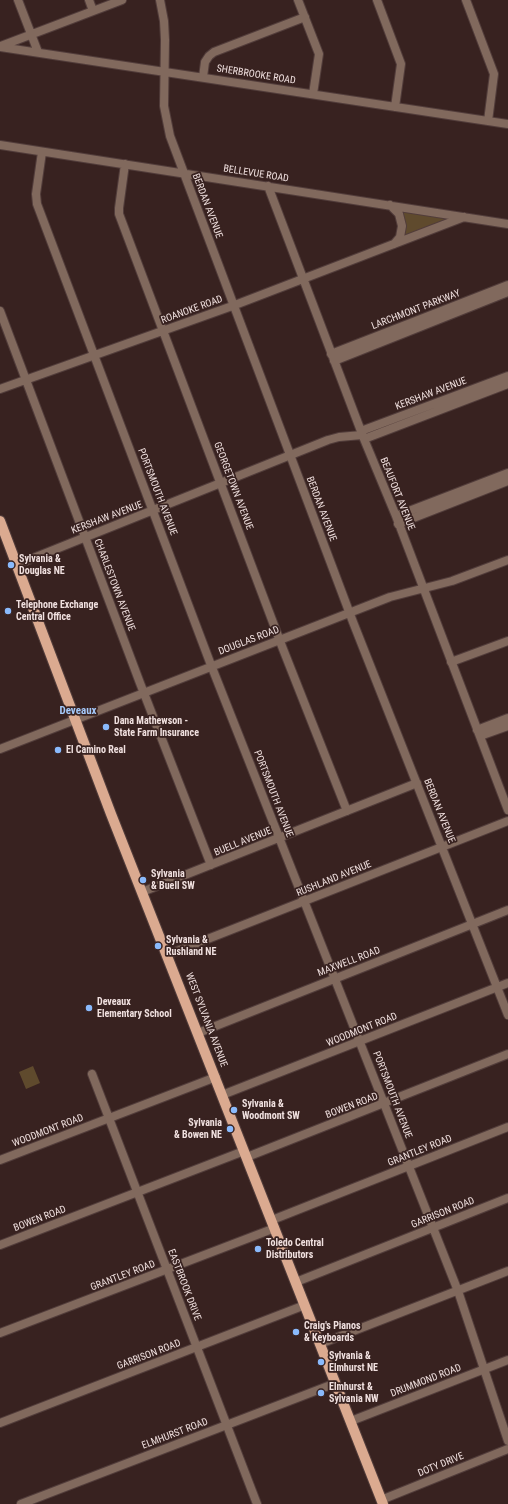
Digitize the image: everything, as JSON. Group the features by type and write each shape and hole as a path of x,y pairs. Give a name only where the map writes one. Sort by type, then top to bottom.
{"main road":[{"name":"WEST SYLVANIA AVENUE","path":"0,521 142,892 382,1502"}],"street":[{"path":"18,0 38,52"},
{"path":"89,0 93,11"},
{"path":"0,47 122,0"},
{"name":"BERDAN AVENUE","path":"160,0 164,21 164,106 170,136 350,613 508,1015"},
{"path":"298,0 319,54 313,94"},
{"path":"377,0 401,64 395,107"},
{"path":"466,0 494,74 488,120"},
{"path":"203,77 205,62 214,52 305,17"},
{"name":"SHERBROOKE ROAD","path":"0,47 508,124"},
{"name":"BELLEVUE ROAD","path":"0,145 465,216 508,224"},
{"name":"PORTSMOUTH AVENUE","path":"42,152 36,200 211,666 458,1291 508,1441"},
{"path":"166,170 175,162 177,155"},
{"name":"GEORGETOWN AVENUE","path":"125,164 119,211 280,640 347,811"},
{"name":"BEAUFORT AVENUE","path":"268,186 362,435 397,520 508,810"},
{"path":"390,205 399,214 402,226 400,237 397,242 390,246"},
{"name":"ROANOKE ROAD","path":"0,389 235,306 465,216"},
{"name":"LARCHMONT PARKWAY","path":"333,357 508,285"},
{"name":"LARCHMONT PARKWAY","path":"333,357 508,292"},
{"name":"CHARLESTOWN AVENUE","path":"0,311 143,693 212,865"},
{"name":"KERSHAW AVENUE","path":"362,435 508,376"},
{"name":"KERSHAW AVENUE","path":"16,565 339,437 362,435 508,384"},
{"path":"397,520 508,473"},
{"path":"397,520 508,481"},
{"name":"DOUGLAS ROAD","path":"0,749 390,597 452,581 508,560"},
{"path":"451,662 508,640"},
{"path":"478,733 508,718"},
{"path":"478,733 508,726"},
{"name":"BUELL AVENUE","path":"142,892 417,783"},
{"name":"RUSHLAND AVENUE","path":"167,955 508,821"},
{"name":"MAXWELL ROAD","path":"198,1033 508,910"},
{"name":"WOODMONT ROAD","path":"222,1095 508,983"},
{"name":"BOWEN ROAD","path":"0,1245 137,1192 384,1104 508,1054"},
{"name":"EASTBROOK DRIVE","path":"92,1074 227,1425 255,1503"},
{"name":"WOODMONT ROAD","path":"0,1160 216,1078"},
{"name":"GRANTLEY ROAD","path":"0,1334 167,1269 409,1166 508,1127"},
{"name":"GARRISON ROAD","path":"296,1282 508,1198"},
{"path":"320,1344 508,1271"},
{"name":"GARRISON ROAD","path":"0,1423 305,1305"},
{"name":"DRUMMOND ROAD","path":"350,1421 508,1360"},
{"name":"ELMHURST ROAD","path":"21,1504 336,1383"},
{"name":"DOTY DRIVE","path":"382,1502 508,1449"}],"shaded area":[{"path":"399,208 445,216 446,219 445,221 406,236"},
{"path":"33,1066 40,1083 26,1089 19,1072"}],"place":[{"name":"Sylvania & Douglas NE","path":"11,565"},
{"name":"Telephone Exchange Central Office","path":"8,611"},
{"name":"Dana Mathewson - State Farm Insurance","path":"106,727"},
{"name":"El Camino Real","path":"58,750"},
{"name":"Sylvania & Buell SW","path":"143,880"},
{"name":"Sylvania & Rushland NE","path":"158,946"},
{"name":"Deveaux Elementary School","path":"89,1008"},
{"name":"Sylvania & Woodmont SW","path":"234,1110"},
{"name":"Sylvania & Bowen NE","path":"230,1129"},
{"name":"Toledo Central Distributors","path":"258,1249"},
{"name":"Craig's Pianos & Keyboards","path":"296,1332"},
{"name":"Sylvania & Elmhurst NE","path":"321,1362"},
{"name":"Elmhurst & Sylvania NW","path":"321,1393"}],"district":[{"name":"Deveaux","path":"78,711"}]}
